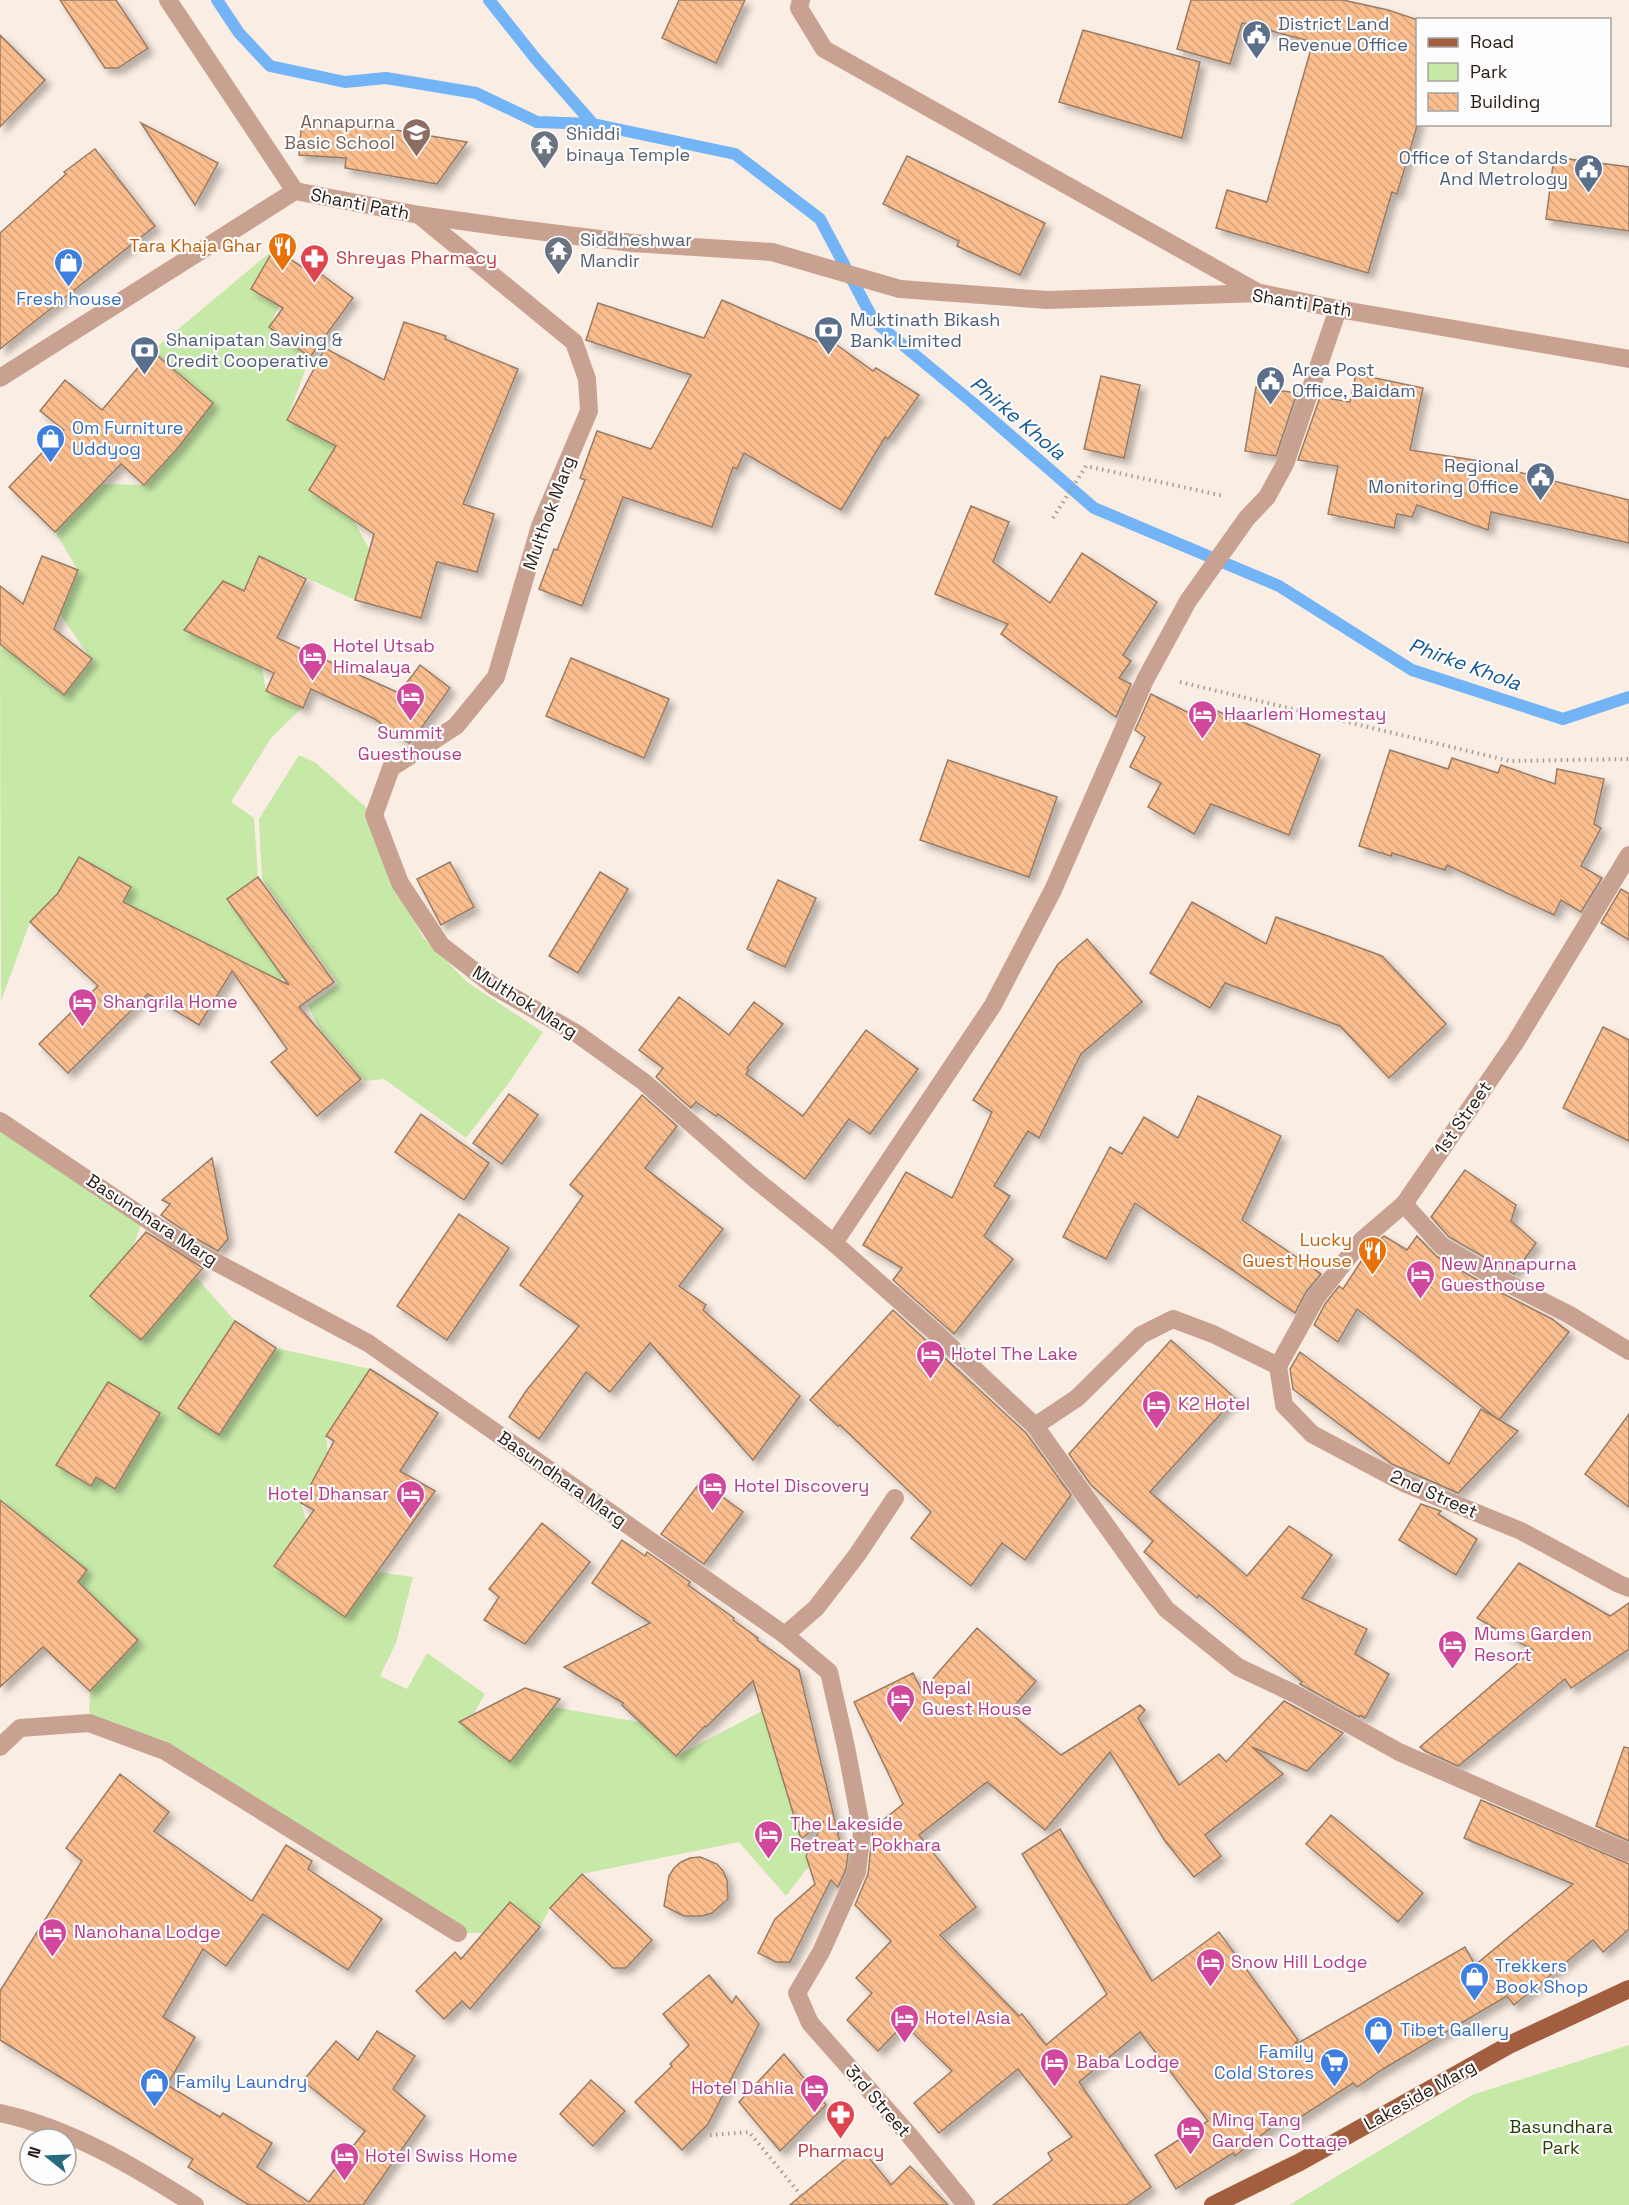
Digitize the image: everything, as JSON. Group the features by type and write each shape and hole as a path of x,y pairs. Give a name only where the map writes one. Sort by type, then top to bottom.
{"main road":[{"name":"Lakeside Marg","path":"1213,2205 1300,2162 1511,2044 1629,1989"}],"street":[{"path":"168,0 295,191"},
{"path":"801,0 799,8 824,49 1261,294"},
{"name":"Shanti Path","path":"0,378 295,191 419,215 632,243 772,252 900,289 1047,300 1261,294 1629,359"},
{"name":"Multhok Marg","path":"419,215 574,342 587,379 589,411 540,526 496,677 456,726 391,768 374,815 400,883 441,945 495,987 576,1034 645,1082 750,1175 834,1243 936,1333 1035,1426 1166,1609 1238,1667 1295,1694 1399,1752 1629,1853"},
{"path":"834,1243 993,1005 1053,890 1145,680 1188,601 1247,518 1267,496 1285,464 1338,309"},
{"name":"1st Street","path":"1278,1366 1316,1298 1362,1240 1404,1204 1515,1043 1629,855"},
{"name":"Basundhara Marg","path":"0,1121 191,1249 368,1343 785,1635 829,1672 862,1832 857,1872 821,1952 797,1993"},
{"path":"1404,1204 1442,1246 1491,1275 1568,1314 1629,1351"},
{"path":"1035,1426 1077,1398 1141,1335 1173,1319 1214,1334 1278,1366"},
{"name":"2nd Street","path":"1278,1366 1284,1405 1312,1434 1406,1484 1521,1531 1629,1588"},
{"path":"785,1635 816,1608 857,1555 895,1498"},
{"path":"0,1748 20,1728 89,1723 160,1749 458,1933"},
{"name":"3rd Street","path":"797,1993 810,2023 910,2136 966,2205"},
{"path":"0,2113 55,2129 104,2152 195,2205"}],"path":[{"path":"1053,518 1086,465 1216,496 1267,496"},
{"path":"1145,680 1188,683 1510,761 1629,759"},
{"path":"710,2135 749,2132 809,2205"}],"green space":[{"path":"274,249 279,305 270,327 310,357 287,420 327,441 338,443 309,490 354,521 369,549 355,600 259,556 244,591 222,581 184,630 262,667 266,691 302,708 271,738 231,802 254,818 258,877 228,899 284,977 252,1000 239,960 117,912 131,887 79,857 64,882 63,888 30,922 1,1001 0,644 64,695 91,659 60,614 78,570 55,532 102,484 144,485 177,449 213,403 152,351"},
{"path":"299,755 316,763 369,810 393,881 423,937 467,982 543,1032 508,1084 466,1138 384,1079 365,1081 319,1028 308,1006 338,984 262,879 259,819"},
{"path":"0,1129 141,1225 133,1247 90,1296 141,1340 196,1277 235,1321 178,1408 219,1435 276,1348 370,1369 326,1436 328,1453 301,1503 306,1520 274,1566 345,1617 377,1572 413,1577 396,1643 380,1676 407,1689 427,1653 485,1694 466,1727 510,1762 553,1707 650,1724 676,1756 762,1711 809,1866 786,1896 739,1842 582,1874 550,1908 540,1927 510,1902 483,1933 458,1933 160,1749 89,1723 90,1691 138,1640 110,1613 61,1664 44,1649 64,1624 58,1607 87,1570 0,1499","holes":["108,1382 160,1414 114,1488 96,1477 91,1486 57,1465"]},
{"name":"Basundhara Park","path":"1629,2045 1629,2205 1289,2205 1472,2095"}],"building":[{"path":"60,0 116,0 148,48 118,68 105,68"},
{"path":"679,0 745,0 716,63 662,38"},
{"path":"1191,0 1343,0 1388,10 1416,19 1417,126 1397,194 1392,192 1368,273 1216,228 1227,190 1267,202 1313,42 1242,23 1230,64 1177,49"},
{"path":"1083,30 1200,62 1182,138 1059,102"},
{"path":"0,35 45,80 0,127"},
{"name":"Annapurna Basic School","path":"302,118 335,120 467,142 437,184 345,168 346,158 299,155"},
{"path":"141,123 218,163 195,205"},
{"path":"95,149 155,226 0,349 0,233 66,174 64,172"},
{"path":"907,156 1045,223 1020,275 957,246 959,241 883,204"},
{"name":"Office of Standards And Metrology","path":"1554,157 1629,167 1629,231 1546,219"},
{"path":"274,249 310,272 313,268 353,298 310,357 269,327 283,308 251,289"},
{"path":"722,300 818,342 823,335 873,371 876,368 919,395 888,439 885,437 841,510 744,453 737,469 733,467 712,527 623,497 582,606 539,589 585,480 580,478 597,431 651,449 691,375 586,340 598,303 704,338"},
{"path":"404,322 446,336 445,339 518,369 463,504 494,514 477,572 437,562 421,618 355,600 374,534 309,490 336,446 287,420 325,348 384,380"},
{"path":"152,351 213,403 177,449 144,485 121,464 55,532 9,487 64,430 40,411 65,380 102,410"},
{"path":"1356,374 1423,388 1410,450 1498,464 1498,467 1629,500 1629,543 1491,512 1488,530 1417,505 1412,517 1397,514 1394,528 1328,514 1338,466 1298,460 1320,397 1350,402"},
{"path":"1101,376 1140,385 1124,458 1084,449"},
{"path":"1256,387 1297,393 1276,456 1245,451"},
{"path":"971,506 1009,522 993,562 1050,603 1082,553 1157,602 1123,655 1131,661 1119,678 1131,684 1116,717 1001,634 1008,624 935,594"},
{"path":"42,556 78,570 54,629 92,659 64,695 0,644 0,586 23,604"},
{"path":"259,556 306,579 277,638 399,693 420,665 450,688 412,741 409,743 373,718 311,689 303,708 266,691 274,673 184,630 223,581 244,591"},
{"path":"571,658 669,699 644,758 546,716"},
{"path":"1151,694 1205,721 1210,708 1320,755 1289,835 1211,804 1194,834 1148,807 1161,783 1130,767 1145,737 1135,730"},
{"path":"1390,750 1448,769 1452,758 1498,773 1501,765 1555,784 1557,769 1604,779 1594,824 1601,828 1581,866 1602,878 1581,912 1561,900 1554,915 1447,865 1445,870 1392,853 1391,856 1359,846"},
{"path":"948,760 1057,797 1029,877 920,840"},
{"path":"79,857 131,887 123,902 289,985 227,899 258,877 334,982 299,1007 361,1079 317,1116 271,1062 287,1049 232,971 199,1025 148,994 68,1073 39,1044 98,986 30,922 58,893"},
{"path":"450,862 474,907 441,925 417,879"},
{"path":"600,872 628,889 578,973 549,956"},
{"path":"778,880 816,898 785,967 747,949"},
{"path":"1621,889 1629,894 1629,940 1601,923"},
{"path":"1192,902 1266,944 1276,917 1382,956 1446,1024 1389,1078 1340,1026 1225,983 1210,1008 1150,973"},
{"path":"1087,939 1142,1002 1081,1054 1039,1138 1028,1131 994,1186 1010,1196 984,1236 1013,1259 954,1334 893,1280 902,1268 863,1245 906,1172 952,1198 992,1112 973,1100 1058,964"},
{"path":"679,997 729,1035 754,1002 783,1024 747,1068 749,1070 746,1074 803,1116 866,1030 918,1069 870,1134 849,1119 805,1179 718,1114 716,1116 696,1102 691,1108 656,1077 663,1068 639,1050"},
{"path":"1603,1027 1629,1040 1629,1141 1563,1108"},
{"path":"509,1094 538,1115 502,1164 473,1143"},
{"path":"642,1095 677,1126 645,1168 723,1229 679,1286 706,1305 703,1310 800,1396 753,1460 650,1343 610,1392 586,1372 539,1439 509,1417 526,1391 579,1326 520,1285 583,1196 570,1185"},
{"path":"1198,1096 1281,1136 1242,1220 1321,1274 1306,1292 1295,1313 1135,1203 1106,1259 1063,1237 1110,1147 1122,1154 1144,1117 1178,1138"},
{"path":"421,1114 489,1163 464,1200 395,1152"},
{"path":"212,1158 228,1239 218,1251 161,1215 170,1204 162,1200"},
{"path":"1465,1170 1516,1205 1511,1221 1536,1243 1514,1274 1449,1237 1431,1217"},
{"path":"459,1214 509,1248 447,1340 397,1306"},
{"path":"146,1232 203,1268 141,1340 90,1296"},
{"path":"1384,1236 1407,1250 1417,1236 1436,1256 1552,1319 1569,1332 1499,1420 1357,1309 1338,1342 1314,1325 1325,1304 1339,1286 1343,1289 1369,1249"},
{"path":"893,1310 1026,1433 1071,1495 1025,1560 1002,1543 971,1586 911,1538 931,1512 840,1425 838,1426 810,1400"},
{"path":"235,1321 276,1348 219,1435 178,1408"},
{"path":"1171,1340 1235,1398 1150,1492 1247,1576 1289,1526 1332,1555 1302,1598 1367,1629 1355,1654 1389,1674 1365,1718 1360,1715 1359,1717 1300,1684 1302,1682 1199,1595 1197,1598 1144,1552 1153,1541 1091,1485 1069,1454"},
{"path":"1300,1352 1449,1464 1481,1409 1518,1431 1458,1493 1392,1464 1293,1389 1290,1369"},
{"path":"370,1369 438,1413 400,1471 435,1491 345,1617 274,1566 314,1510 301,1503 334,1441 326,1436"},
{"path":"108,1382 160,1413 115,1489 96,1477 91,1486 56,1465"},
{"path":"1629,1414 1629,1507 1585,1474"},
{"path":"701,1481 743,1512 704,1564 661,1534"},
{"path":"0,1500 87,1570 78,1582 138,1640 90,1691 43,1647 0,1687"},
{"path":"1421,1504 1441,1511 1438,1514 1477,1539 1456,1575 1399,1540"},
{"path":"542,1523 590,1562 525,1644 484,1620 499,1597 489,1589"},
{"path":"622,1540 645,1556 647,1552 690,1582 688,1585 799,1670 842,1851 849,1846 846,1869 838,1887 831,1880 790,1962 776,1962 758,1953 775,1919 815,1884 806,1856 824,1821 801,1839 753,1681 676,1756 622,1705 623,1703 564,1667 650,1623 592,1583"},
{"path":"1519,1563 1610,1616 1629,1603 1629,1649 1571,1688 1565,1679 1458,1766 1420,1747 1533,1650 1477,1618"},
{"path":"977,1628 1036,1681 1009,1712 1061,1755 1140,1705 1145,1710 1138,1718 1179,1785 1219,1754 1226,1762 1284,1701 1343,1733 1307,1771 1252,1747 1283,1774 1205,1835 1221,1856 1194,1877 1165,1841 1110,1752 1045,1830 987,1782 919,1835 976,1907 940,1935 1019,2016 1022,2014 1046,2045 1107,1994 1022,1854 1060,1829 1152,1981 1219,1932 1298,2040 1293,2046 1465,1947 1475,1965 1573,1884 1464,1838 1481,1800 1629,1864 1629,1929 1603,1952 1593,1940 1514,2005 1507,1996 1383,2069 1357,2087 1353,2083 1287,2126 1283,2118 1235,2156 1233,2153 1176,2189 1155,2155 1208,2121 1140,2032 1079,2082 1151,2187 1126,2205 993,2205 1052,2160 1048,2153 1072,2137 1018,2069 939,2133 914,2103 952,2071 904,2024 878,2051 847,2020 872,1993 856,1978 891,1941 855,1905 868,1874 873,1828 903,1804 854,1702 913,1673 922,1691"},
{"path":"525,1688 560,1699 510,1762 459,1722"},
{"path":"1624,1747 1629,1748 1629,1841 1596,1826"},
{"path":"120,1774 169,1812 154,1831 252,1901 286,1845 312,1861 308,1869 382,1919 348,1970 263,1914 226,1966 203,1949 163,2017 195,2037 167,2085 220,2117 223,2113 272,2143 257,2167 309,2202 365,2131 303,2081 336,2041 358,2060 377,2031 415,2056 393,2089 425,2116 363,2205 249,2205 188,2167 193,2159 0,2040 0,1991 82,1861 66,1848"},
{"path":"1331,1815 1423,1893 1398,1922 1306,1844"},
{"path":"700,1857 717,1864 723,1871 727,1880 728,1899 712,1913 702,1916 684,1916 664,1906 669,1876 681,1862"},
{"path":"582,1874 652,1940 626,1968 613,1968 550,1908"},
{"path":"510,1902 540,1927 470,2009 462,2001 444,2019 416,1991 455,1952 461,1959"},
{"path":"709,1975 732,2003 736,1996 759,2024 708,2124 682,2150 635,2102 672,2066 670,2064 689,2045 663,2014"},
{"path":"784,2054 826,2105 780,2151 739,2102"},
{"path":"591,2080 625,2111 593,2146 560,2114"},
{"path":"860,2147 891,2185 910,2166 948,2205 790,2205"}],"waterway":[{"path":"217,0 239,33 270,66 345,82 386,78 476,93 537,122 593,124"},
{"name":"Phirke Khola","path":"489,0 535,58 593,124 735,154 820,219 874,321 1094,508 1279,586 1412,670 1563,719 1629,697"}],"place":[{"name":"District Land Revenue Office","path":"1257,60"},
{"name":"Annapurna Basic School","path":"416,158"},
{"name":"Shiddi binaya Temple","path":"545,170"},
{"name":"Office of Standards And Metrology","path":"1589,194"},
{"name":"Tara Khaja Ghar","path":"283,272"},
{"name":"Siddheshwar Mandir","path":"559,276"},
{"name":"Shreyas Pharmacy","path":"315,284"},
{"name":"Fresh house","path":"69,288"},
{"name":"Muktinath Bikash Bank Limited","path":"829,356"},
{"name":"Shanipatan Saving & Credit Cooperative","path":"145,376"},
{"name":"Area Post Office, Baidam","path":"1271,406"},
{"name":"Om Furniture Uddyog","path":"51,464"},
{"name":"Regional Monitoring Office","path":"1540,502"},
{"name":"Hotel Utsab Himalaya","path":"312,682"},
{"name":"Summit Guesthouse","path":"410,722"},
{"name":"Haarlem Homestay","path":"1203,740"},
{"name":"Shangrila Home","path":"82,1028"},
{"name":"Lucky Guest House","path":"1373,1276"},
{"name":"New Annapurna Guesthouse","path":"1420,1300"},
{"name":"Hotel The Lake","path":"930,1380"},
{"name":"K2 Hotel","path":"1157,1430"},
{"name":"Hotel Discovery","path":"713,1512"},
{"name":"Hotel Dhansar","path":"410,1520"},
{"name":"Mums Garden Resort","path":"1453,1670"},
{"name":"Nepal Guest House","path":"901,1724"},
{"name":"The Lakeside Retreat - Pokhara","path":"769,1860"},
{"name":"Nanohana Lodge","path":"53,1958"},
{"name":"Snow Hill Lodge","path":"1210,1988"},
{"name":"Trekkers Book Shop","path":"1474,2002"},
{"name":"Hotel Asia","path":"904,2044"},
{"name":"Tibet Gallery","path":"1379,2056"},
{"name":"Baba Lodge","path":"1055,2088"},
{"name":"Family Cold Stores","path":"1335,2088"},
{"name":"Family Laundry","path":"155,2108"},
{"name":"Hotel Dahlia","path":"815,2114"},
{"name":"Pharmacy","path":"841,2140"},
{"name":"Ming Tang Garden Cottage","path":"1191,2156"},
{"name":"Hotel Swiss Home","path":"344,2182"}]}
